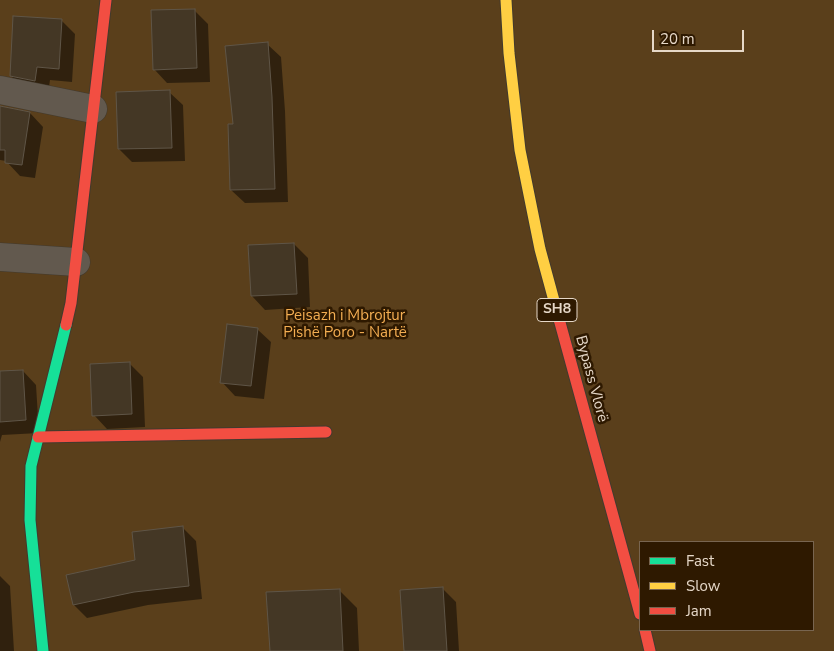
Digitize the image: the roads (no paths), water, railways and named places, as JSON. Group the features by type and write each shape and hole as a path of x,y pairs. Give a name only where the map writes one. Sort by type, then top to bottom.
{"street":[{"path":"43,651 30,520 31,466 71,303 106,0"},
{"name":"Bypass Vlorë","path":"506,0 509,53 520,150 540,249 639,610"},
{"path":"0,90 93,109"},
{"path":"0,257 76,262"},
{"path":"38,437 326,432"},
{"path":"645,631 650,651"}],"park label":[{"name":"Peisazh i Mbrojtur Pishë Poro - Nartë","path":"345,324"}]}
